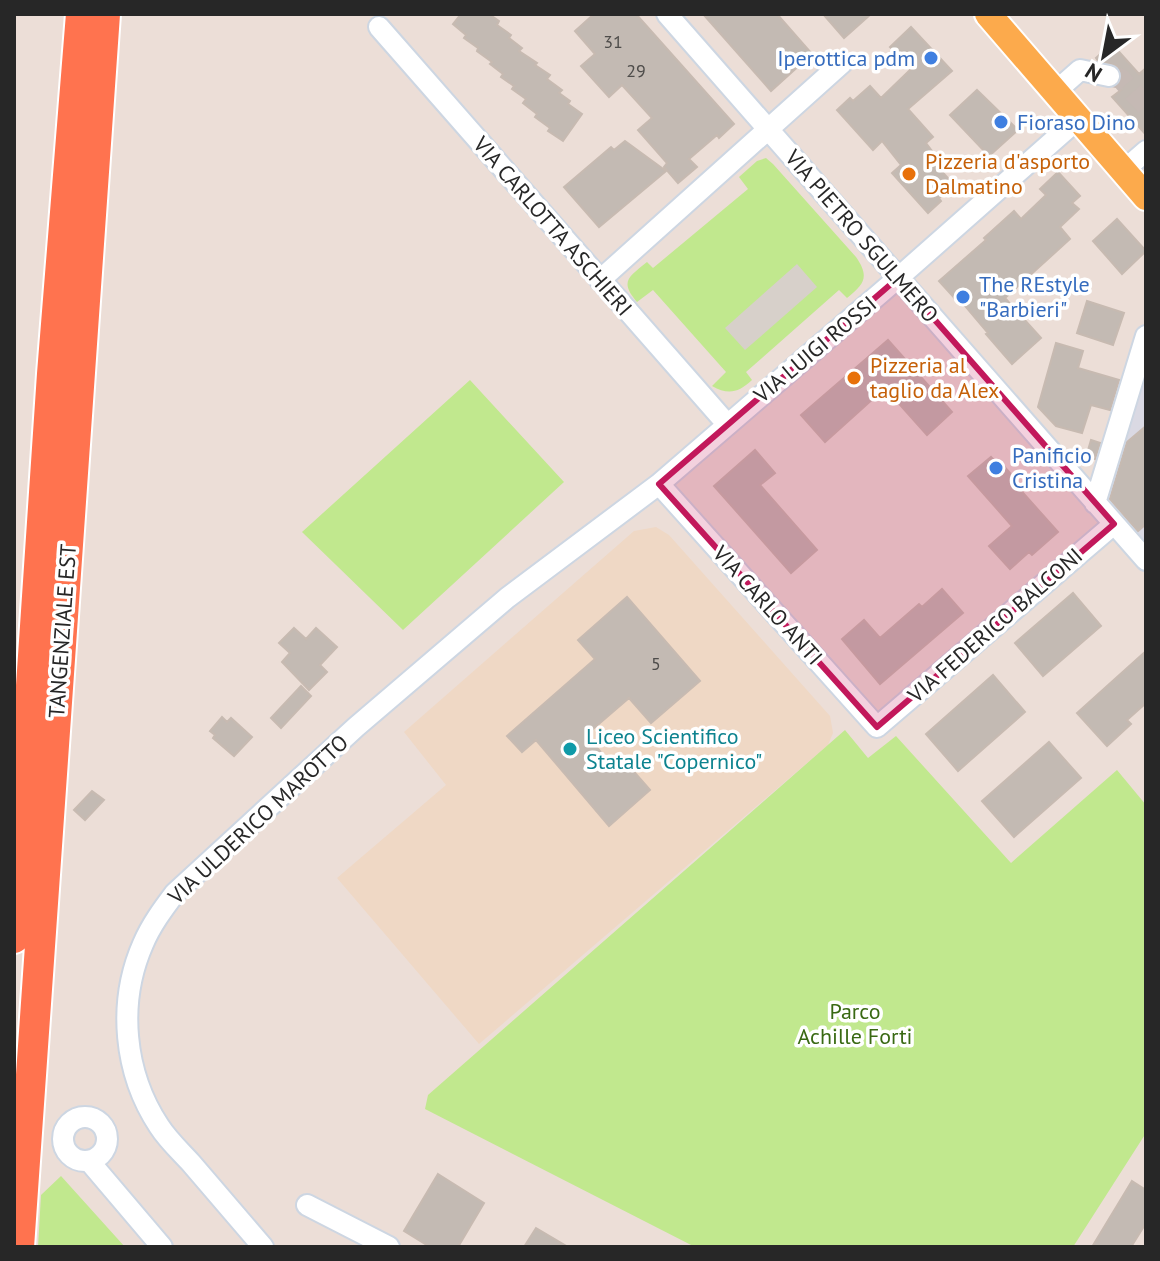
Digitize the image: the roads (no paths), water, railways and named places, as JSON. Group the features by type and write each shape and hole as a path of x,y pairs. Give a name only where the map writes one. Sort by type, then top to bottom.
{"highway":[{"name":"TANGENZIALE EST","path":"35,827 52,374 81,14"},
{"name":"TANGENZIALE EST","path":"19,1247 24,923 35,827 105,14"},
{"path":"98,104 114,14"}],"main road":[{"path":"988,14 1146,197"}],"street":[{"name":"VIA PIETRO SGULMERO","path":"667,14 1146,560"},
{"name":"VIA CARLOTTA ASCHIERI","path":"379,27 727,424"},
{"name":"VIA PIETRO SGULMERO","path":"600,280 842,63"},
{"path":"1055,92 1080,70 1109,76"},
{"name":"VIA LUIGI ROSSI","path":"659,484 1078,119"},
{"path":"1123,171 1146,151"},
{"path":"1095,503 1146,336"},
{"name":"VIA CARLO ANTI","path":"659,484 877,727"},
{"name":"VIA ULDERICO MAROTTO","path":"263,1247 160,1127 139,1090 128,1053 130,985 142,946 157,917 175,893 356,727 507,598 659,484"},
{"name":"VIA FEDERICO BALCONI","path":"877,727 1114,524"},
{"path":"89,1161 162,1247"},
{"path":"307,1205 389,1247"}],"tunnel":[{"path":"1109,76 1121,79 1146,106"}],"place":[{"name":"Iperottica pdm","path":"931,58"},
{"name":"Fioraso Dino","path":"1001,122"},
{"name":"Pizzeria d'asporto Dalmatino","path":"909,174"},
{"name":"The REstyle \"Barbieri\"","path":"963,297"},
{"name":"Pizzeria al taglio da Alex","path":"854,378"},
{"name":"Panificio Cristina","path":"996,468"},
{"name":"Liceo Scientifico Statale \"Copernico\"","path":"570,749"}],"park label":[{"name":"Parco Achille Forti","path":"855,1024"}]}
